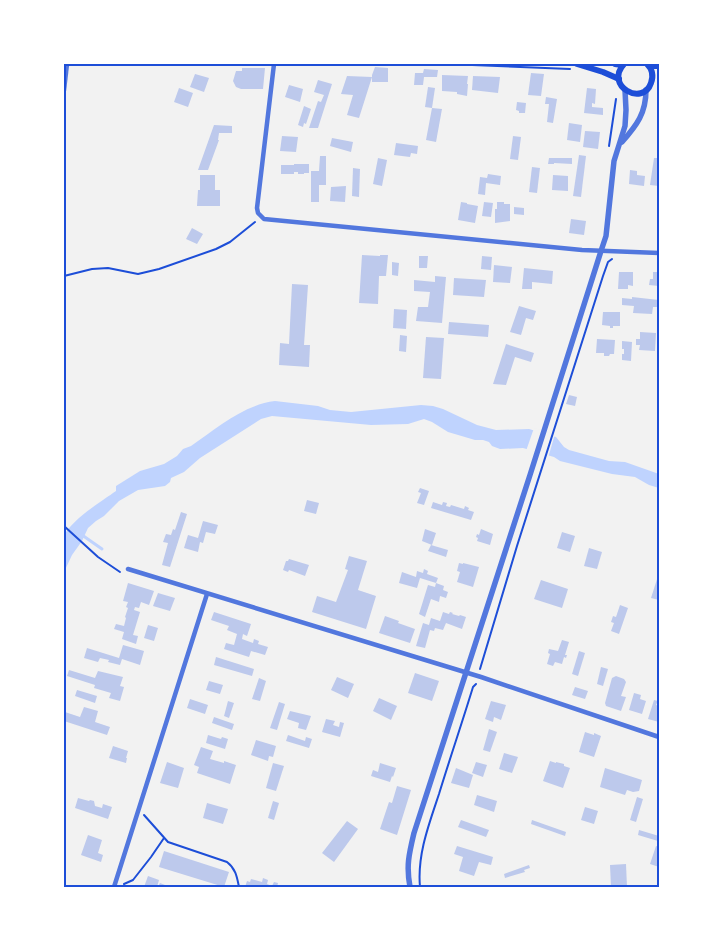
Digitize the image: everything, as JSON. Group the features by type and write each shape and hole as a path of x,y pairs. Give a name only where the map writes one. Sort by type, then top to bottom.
{"main road":[{"path":"577,64 618,79"},
{"path":"615,64 623,65 618,79 620,84 625,90 636,94 650,86 652,72 647,64"},
{"path":"647,64 659,66"},
{"path":"652,76 659,70"}],"street":[{"path":"64,90 67,64"},
{"path":"274,64 257,208 258,213 264,219 602,251 659,253"},
{"path":"410,887 408,858 414,833 602,251 606,236 614,161 625,126 625,90"},
{"path":"620,144 637,124 644,105 646,90"},
{"path":"128,569 466,673 659,737"},
{"path":"114,886 206,594"}],"path":[{"path":"447,64 569,69"},
{"path":"609,146 617,96"},
{"path":"64,276 92,269 108,268 138,274 158,269 216,249 230,242 261,217"},
{"path":"483,672 479,668 608,262 613,258"},
{"path":"64,526 98,557 123,574"},
{"path":"420,887 420,859 426,832 473,687 479,684"},
{"path":"141,823 144,814 168,842 227,862 233,866 237,874 239,887"},
{"path":"114,886 133,880 164,838"}],"water":[{"path":"275,401 351,412 421,405 433,406 477,425 496,430 529,429 556,437 569,450 609,461 625,462 659,474 659,488 635,477 612,474 560,461 554,457 523,448 500,449 483,440 475,440 448,432 424,419 408,424 371,425 272,416 261,419 200,458 184,472 171,478 170,482 165,486 138,490 119,501 88,528 64,572 64,536 73,524 87,511 116,491 116,486 140,471 164,464 177,456 183,449 191,446 241,412 263,403"}],"pier":[{"path":"534,428 555,434 548,458 526,451"}],"building":[{"path":"375,67 388,68 388,82 372,82"},
{"path":"242,68 265,68 263,89 241,89 236,87 233,81 236,71 242,71"},
{"path":"424,69 438,70 437,77 424,77 423,85 414,85 415,73 423,73"},
{"path":"531,73 544,74 541,96 528,95"},
{"path":"195,74 209,78 204,92 190,87"},
{"path":"442,75 468,76 467,96 457,94 457,92 442,91"},
{"path":"347,76 372,77 359,118 347,115 353,95 341,94"},
{"path":"473,76 500,77 498,93 472,90"},
{"path":"318,80 332,84 318,128 309,128 318,101 321,102 324,95 314,92"},
{"path":"289,85 303,89 300,102 285,97"},
{"path":"428,87 435,88 432,108 425,107"},
{"path":"179,88 193,93 188,107 174,102"},
{"path":"587,88 596,89 595,104 592,103 592,107 603,108 603,115 584,113"},
{"path":"546,97 557,99 553,123 547,122 549,104 545,104"},
{"path":"517,102 526,103 525,113 519,113 516,110"},
{"path":"304,106 311,109 306,124 304,123 303,127 298,125"},
{"path":"432,108 442,109 436,142 426,140"},
{"path":"569,123 582,125 580,142 567,140"},
{"path":"214,125 232,126 232,133 219,133 219,140 208,170 198,170"},
{"path":"585,131 600,132 598,149 583,147"},
{"path":"282,136 298,137 296,152 280,151"},
{"path":"513,136 521,137 518,160 510,159"},
{"path":"332,138 353,142 351,152 330,146"},
{"path":"396,143 418,146 417,154 411,153 410,157 394,155"},
{"path":"579,155 586,156 581,197 573,196"},
{"path":"320,156 326,156 326,185 319,185 319,202 311,202 311,171 319,171"},
{"path":"378,158 387,160 382,186 373,184"},
{"path":"549,158 572,158 572,164 548,164"},
{"path":"654,158 659,158 659,186 650,185"},
{"path":"309,164 309,173 298,174 298,172 294,172 294,174 281,174 281,165"},
{"path":"532,167 540,168 537,193 529,192"},
{"path":"353,168 360,169 359,197 352,196"},
{"path":"630,170 637,171 637,175 645,176 644,186 629,184"},
{"path":"488,174 501,176 500,185 486,183 485,195 478,194 480,177 487,178"},
{"path":"200,175 215,175 215,190 220,190 220,206 197,206"},
{"path":"553,175 568,176 568,191 552,190"},
{"path":"346,186 345,202 330,201 331,187"},
{"path":"461,202 478,206 475,223 458,220"},
{"path":"484,202 493,203 491,217 482,216"},
{"path":"497,202 510,204 510,221 495,223"},
{"path":"514,207 524,208 524,215 514,214"},
{"path":"571,219 586,221 584,235 569,233"},
{"path":"192,228 203,234 197,244 186,239"},
{"path":"362,255 388,255 386,276 379,276 378,304 359,303"},
{"path":"419,256 428,256 427,268 419,268"},
{"path":"482,256 492,257 491,270 481,269"},
{"path":"392,262 399,263 398,276 392,275"},
{"path":"494,265 512,267 510,283 493,282"},
{"path":"524,268 553,271 552,284 532,282 532,289 522,289"},
{"path":"619,272 633,272 633,286 628,285 628,289 618,289"},
{"path":"653,272 659,272 659,286 649,285 650,279 653,279"},
{"path":"435,276 446,277 442,323 416,321 418,307 428,307 430,292 414,291 414,280 435,282"},
{"path":"454,278 486,280 484,297 453,295"},
{"path":"292,284 308,285 304,345 310,345 309,367 279,365 280,343 289,344"},
{"path":"632,297 659,300 659,307 653,307 652,314 633,313 634,306 622,305 622,298 632,299"},
{"path":"519,306 536,311 533,320 526,318 521,335 510,332"},
{"path":"394,309 407,310 406,329 393,328"},
{"path":"603,312 620,312 620,326 610,328 610,326 602,325"},
{"path":"449,322 489,325 488,337 448,334"},
{"path":"640,332 656,333 655,351 639,350 640,345 636,345 636,339 640,339"},
{"path":"400,335 407,336 406,352 399,351"},
{"path":"426,337 444,338 441,379 423,378"},
{"path":"597,339 615,340 614,354 604,356 604,353 596,353"},
{"path":"622,341 632,342 631,361 622,360 624,349 622,349"},
{"path":"506,344 534,353 531,362 515,357 506,385 493,384"},
{"path":"569,395 577,397 575,406 566,404"},
{"path":"420,488 429,491 424,505 417,503 421,493 418,492"},
{"path":"307,500 319,503 316,514 304,511"},
{"path":"433,502 442,505 443,502 447,503 446,506 450,507 451,505 464,509 465,506 469,508 468,510 474,512 471,520 431,508"},
{"path":"181,512 187,514 170,567 162,565 168,543 163,542 166,534 171,535 173,529 175,530"},
{"path":"203,521 218,525 215,534 206,532 203,543 200,542 198,552 184,548 188,535 198,538"},
{"path":"425,529 436,533 432,545 422,541"},
{"path":"481,529 493,534 490,545 477,541 477,534 479,535"},
{"path":"562,532 575,536 570,552 557,548"},
{"path":"431,545 448,550 446,557 428,551"},
{"path":"589,548 602,552 597,569 584,566"},
{"path":"349,556 367,561 358,590 376,596 366,629 312,612 317,596 336,602 348,570 345,569"},
{"path":"289,559 309,565 305,576 289,570 288,572 283,570 286,561"},
{"path":"459,563 479,567 473,587 457,582 460,572 457,571"},
{"path":"424,569 428,571 427,574 438,578 436,583 420,578 417,588 399,583 402,572 416,577 417,571 423,573"},
{"path":"659,573 659,600 651,598"},
{"path":"541,580 568,589 562,608 534,599"},
{"path":"128,583 154,591 149,605 141,602 139,608 135,607 134,610 140,612 133,635 138,636 136,644 122,639 124,632 114,629 116,624 124,626 128,602 123,601"},
{"path":"436,583 444,586 443,590 448,592 446,598 440,596 439,602 431,599 425,617 419,614 428,585 435,587"},
{"path":"158,593 175,598 170,611 153,606"},
{"path":"620,605 628,608 619,634 611,631 614,623 611,622 613,616 616,617"},
{"path":"214,612 251,624 247,636 243,634 242,639 253,643 254,639 259,641 258,644 268,647 265,655 251,651 249,657 224,649 226,643 234,645 237,634 227,630 229,626 211,620"},
{"path":"443,612 466,617 462,629 446,623 443,630 435,628 434,631 430,630 425,648 416,646 423,623 429,625 431,618 440,621"},
{"path":"385,616 415,629 410,643 379,633"},
{"path":"148,625 158,628 154,641 144,638"},
{"path":"562,640 569,642 565,655 567,655 566,658 564,657 562,664 555,662 553,666 547,664 550,654 548,653 549,649 558,651"},
{"path":"123,645 144,651 140,665 122,659 120,665 100,658 98,662 84,658 87,648 119,658"},
{"path":"579,651 585,653 578,676 572,674"},
{"path":"216,657 254,669 252,676 214,665"},
{"path":"601,667 608,669 603,686 597,684"},
{"path":"69,670 95,678 98,671 123,677 120,686 124,687 120,701 109,698 111,693 94,688 95,685 67,676"},
{"path":"415,673 439,681 432,701 408,693"},
{"path":"616,676 624,679 626,682 621,696 626,697 621,711 606,706 605,703 612,678"},
{"path":"337,677 354,684 348,698 331,690"},
{"path":"259,678 266,681 260,701 252,699"},
{"path":"209,681 223,685 220,694 206,690"},
{"path":"575,687 588,691 585,699 572,695"},
{"path":"77,690 97,696 95,703 75,696"},
{"path":"634,693 641,695 640,699 646,701 642,714 629,710"},
{"path":"379,698 397,706 391,720 373,711"},
{"path":"190,699 208,705 205,714 187,708"},
{"path":"654,700 658,701 656,705 659,706 659,722 648,719"},
{"path":"228,701 234,703 229,718 224,716"},
{"path":"491,701 506,705 501,720 494,717 493,722 485,719"},
{"path":"279,702 285,704 277,730 270,728"},
{"path":"64,707 66,707 65,712 80,717 84,707 98,711 95,722 110,727 107,735 64,721"},
{"path":"290,711 311,716 306,730 298,728 299,723 287,719"},
{"path":"214,717 234,724 232,730 212,723"},
{"path":"326,719 335,721 333,725 339,727 340,722 344,723 340,737 322,732"},
{"path":"489,729 497,732 490,752 483,750"},
{"path":"585,732 601,736 594,757 579,752"},
{"path":"208,735 228,739 225,749 206,743"},
{"path":"288,735 305,741 306,737 312,739 309,748 286,741"},
{"path":"256,740 276,746 273,757 269,756 268,761 251,755"},
{"path":"113,746 128,751 126,763 109,758"},
{"path":"201,747 213,751 210,759 236,765 230,784 197,773 199,767 194,765"},
{"path":"504,753 518,757 512,773 499,769"},
{"path":"550,761 564,764 564,766 570,768 563,788 543,781"},
{"path":"167,762 184,768 178,788 160,783"},
{"path":"476,762 487,765 483,777 472,773"},
{"path":"273,763 284,766 276,791 266,788"},
{"path":"380,763 396,768 390,782 371,776 373,770 378,772"},
{"path":"456,768 473,775 469,788 451,783"},
{"path":"605,768 642,780 639,791 627,790 625,795 600,787"},
{"path":"397,786 411,790 397,835 380,829 389,802 392,803"},
{"path":"477,795 497,801 494,812 474,805"},
{"path":"637,797 643,799 636,822 630,820"},
{"path":"78,798 94,801 95,806 102,808 103,804 112,807 108,819 75,808"},
{"path":"273,801 279,803 274,820 268,818"},
{"path":"207,803 228,809 223,824 203,818"},
{"path":"585,807 598,811 594,824 581,820"},
{"path":"461,820 489,830 486,837 458,827"},
{"path":"532,820 566,832 565,836 531,824"},
{"path":"347,821 358,829 334,862 322,853"},
{"path":"639,830 659,836 658,841 638,835"},
{"path":"88,835 102,840 98,853 103,855 101,862 81,855"},
{"path":"457,846 493,857 491,865 479,862 474,876 459,871 463,857 454,854"},
{"path":"656,846 659,847 659,867 650,864"},
{"path":"164,851 229,872 224,887 159,867"},
{"path":"626,864 627,887 611,887 610,865"},
{"path":"529,865 530,868 524,870 525,872 505,878 504,874"},
{"path":"148,876 159,880 157,887 144,887"},
{"path":"263,878 268,880 267,884 272,886 274,882 278,883 277,887 245,887 247,881 250,882 251,879 262,882"},
{"path":"160,883 170,887 158,887"}],"waterway":[{"path":"82,535 102,549"}]}
